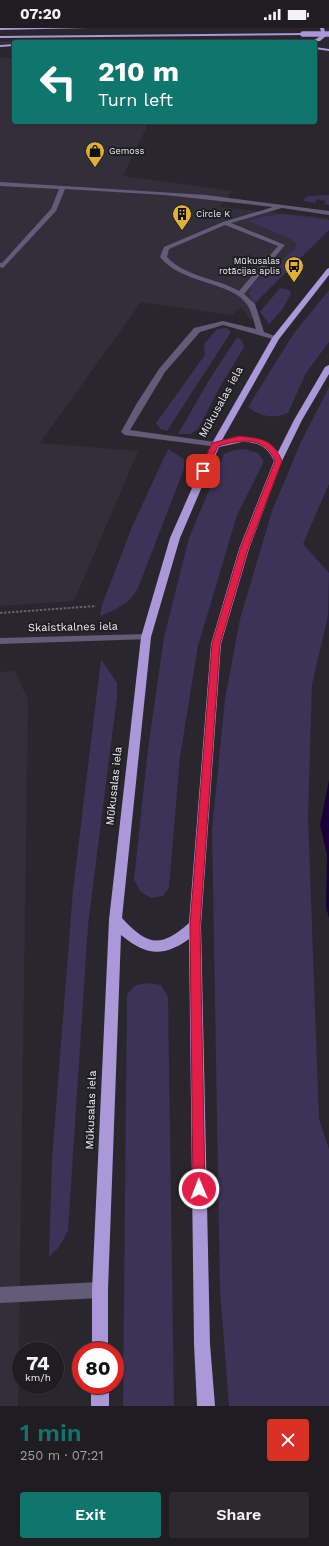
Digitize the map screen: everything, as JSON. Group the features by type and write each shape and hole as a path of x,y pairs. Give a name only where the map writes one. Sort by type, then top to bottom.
{"highway":[{"path":"0,29 86,28"},
{"path":"317,40 324,35 322,28"},
{"path":"0,37 329,34"},
{"path":"0,46 12,46"},
{"path":"317,48 329,50"},
{"name":"Mūkusalas iela","path":"100,1342 100,1290 115,920 146,637 175,538 215,445 276,338 329,270"},
{"path":"206,1406 202,1344 195,925 216,644 244,549 278,461 298,420 329,367"},
{"path":"215,445 239,438 259,441 273,449 278,461"},
{"path":"115,920 129,936 139,943 151,947 162,947 172,944 182,938 195,925"},
{"path":"100,1394 100,1406"}],"street":[{"path":"0,184 199,197 287,206 329,213"},
{"path":"0,265 3,266 54,210 64,187"},
{"path":"261,333 251,304 240,293 205,282 185,273 171,266 163,257 166,248 225,223 287,206"},
{"path":"225,223 282,245 240,293"},
{"path":"215,445 125,432 141,403 162,371 197,330 222,323 276,338"},
{"name":"Skaistkalnes iela","path":"0,641 146,637"},
{"path":"0,1295 100,1290"}],"path":[{"path":"0,613 96,606"}],"shaded area":[{"path":"313,39 306,40 209,40"},
{"path":"12,42 12,43 0,43"},
{"path":"0,57 12,58 12,124 148,124 123,176 232,191 220,207 329,218 251,297 258,312 251,320 241,307 232,315 141,302 40,443 138,451 74,601 0,606"},
{"path":"329,195 329,205 324,204 326,201 318,199 315,203 304,201 304,199 309,196"},
{"path":"283,214 329,220 329,230 254,304 249,293 252,285 295,249 296,244 291,239 248,221 261,217"},
{"path":"280,288 290,290 291,294 282,310 269,324 260,312"},
{"path":"329,290 329,342 306,373 288,413 277,416 267,416 262,415 248,407 294,333"},
{"path":"227,328 231,332 167,431 160,429 156,423 205,355 204,344 217,329"},
{"path":"237,337 242,341 244,347 221,385 198,429 190,434 178,434 208,382"},
{"path":"329,387 329,484 303,544 329,573 328,616 312,684 308,817 319,1119 329,1149 329,1406 229,1406 220,1290 212,829 225,699 240,619 272,511 300,444"},
{"path":"168,449 184,459 184,469 138,588 127,602 100,616 102,605 132,527"},
{"path":"245,449 258,453 264,461 237,515 198,646 180,757 169,888 163,896 151,898 141,892 134,880 148,749 164,637 189,538 224,454 234,450"},
{"path":"101,659 117,683 117,697 88,925 68,1231 59,1247 49,1257 52,1159 73,890"},
{"path":"15,671 28,700 19,1342 12,1342 12,1394 18,1394 18,1406 0,1406 0,672"},
{"path":"329,780 329,918 326,907 327,855 320,825"},
{"path":"149,983 161,985 168,997 174,1406 123,1406 127,994 136,985"}],"place":[{"name":"Gemoss","path":"95,168"},
{"name":"Circle K","path":"182,231"},
{"name":"Mūkusalas rotācijas aplis","path":"294,283"}],"route":[{"path":"199,1189 195,925 216,644 244,549 278,461 273,449 267,445 259,441 239,438 215,445 203,471"}]}
